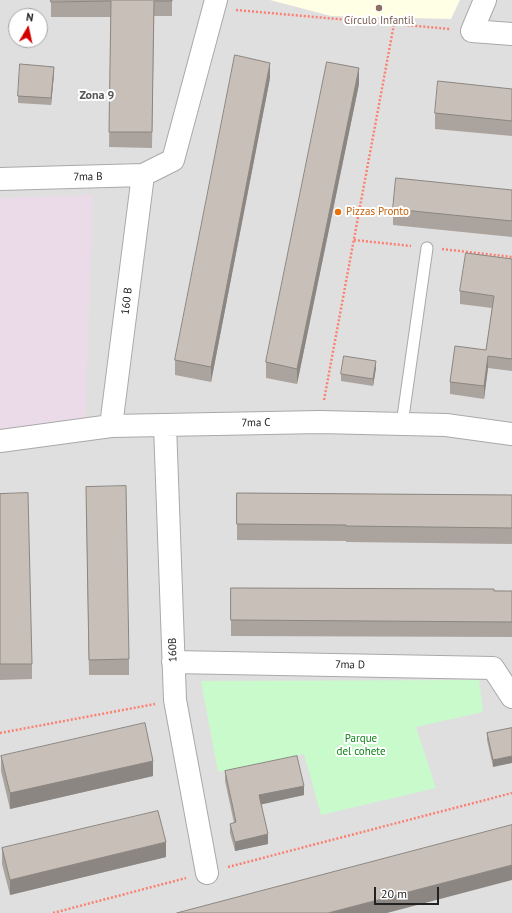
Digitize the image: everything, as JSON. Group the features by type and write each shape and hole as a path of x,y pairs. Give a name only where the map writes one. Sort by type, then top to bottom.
{"street":[{"path":"485,0 472,31 512,34"},
{"name":"7ma B","path":"0,178 142,175 173,160 215,4"},
{"name":"160 B","path":"111,426 142,175"},
{"name":"7ma C","path":"0,441 111,426 320,422 446,425 512,434"},
{"name":"160B","path":"165,425 175,700 207,873"},
{"name":"7ma D","path":"173,662 493,668 512,697"}],"lane":[{"path":"402,424 427,248"}],"path":[{"path":"215,4 472,31"},
{"path":"320,422 394,24"},
{"path":"0,733 175,700"},
{"path":"53,913 512,793"}],"shaded area":[{"path":"0,0 512,0 512,913 0,913"},
{"name":"Círculo Infantil","path":"270,0 460,0 451,19 331,16"},
{"path":"93,195 85,418 0,429 0,198"}],"green space":[{"name":"Parque del cohete","path":"479,680 483,712 416,727 436,788 321,815 304,754 218,772 201,681"}],"building":[{"path":"51,0 172,0 154,1 152,132 109,132 111,1 51,2"},
{"path":"235,55 270,63 211,367 175,360"},
{"path":"327,62 359,68 297,369 266,362"},
{"path":"20,64 54,67 51,98 18,96"},
{"path":"438,81 512,89 512,121 435,113"},
{"path":"396,178 512,190 512,221 393,209"},
{"path":"466,253 512,259 512,359 488,356 484,386 450,382 455,346 486,350 494,296 460,291"},
{"path":"344,356 376,361 373,379 341,374"},
{"path":"126,486 129,659 89,660 86,487"},
{"path":"28,493 32,664 0,664 0,494"},
{"path":"237,493 512,495 512,528 237,524"},
{"path":"231,588 494,589 494,591 512,591 512,622 231,620"},
{"path":"145,723 153,761 10,793 1,756"},
{"path":"512,728 512,756 493,760 487,733"},
{"path":"297,756 304,786 259,795 268,834 235,842 230,824 236,822 225,771"},
{"path":"158,811 166,842 10,880 2,848"},
{"path":"512,825 512,865 328,913 177,913"}],"place":[{"name":"Círculo Infantil","path":"379,8"},
{"name":"Pizzas Pronto","path":"338,212"}],"district":[{"name":"Zona 9","path":"97,96"}]}
